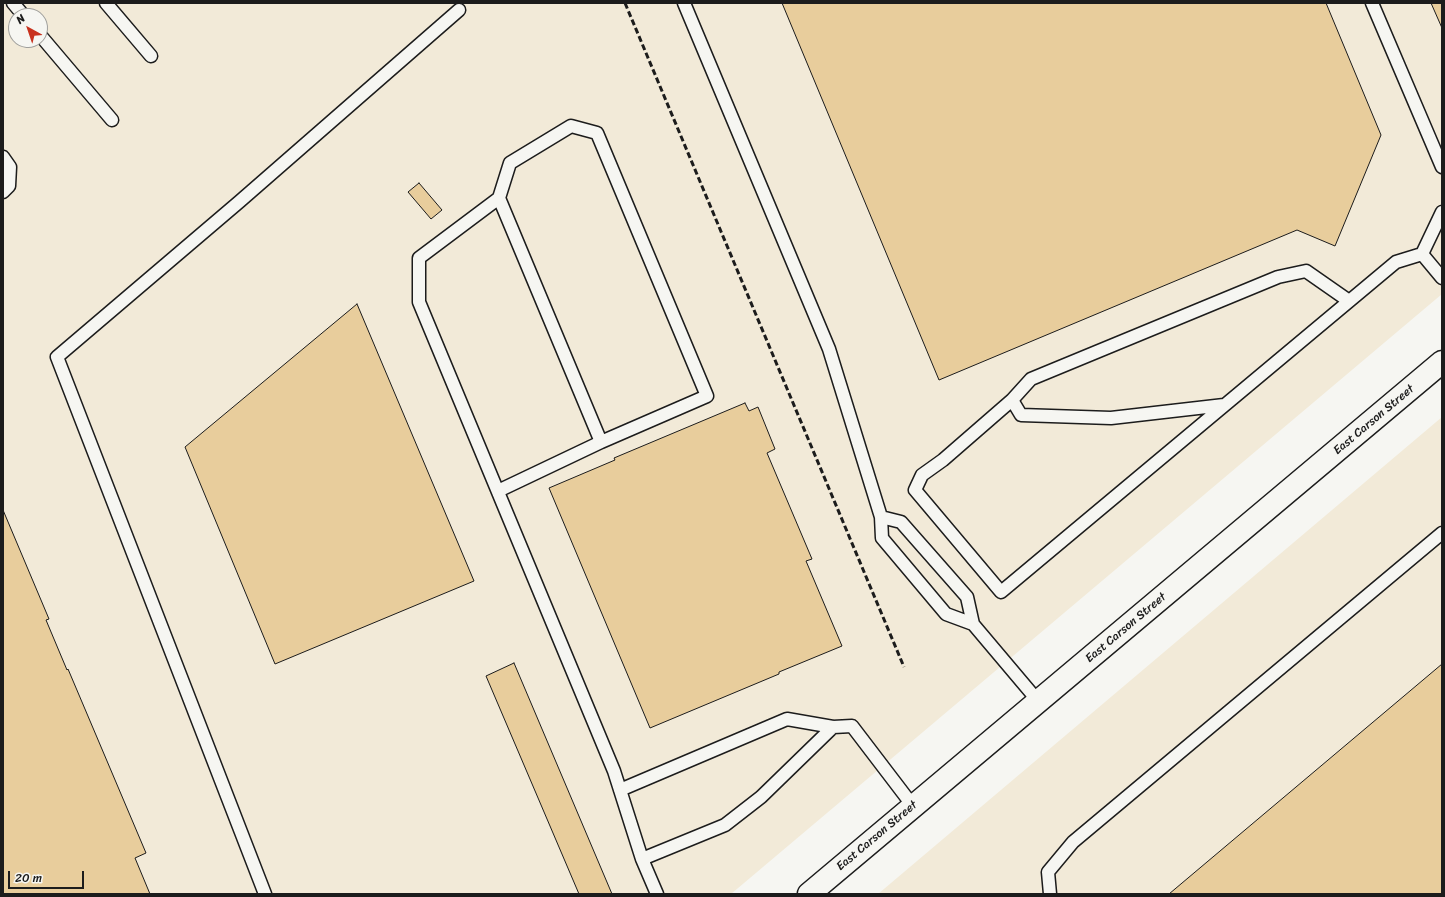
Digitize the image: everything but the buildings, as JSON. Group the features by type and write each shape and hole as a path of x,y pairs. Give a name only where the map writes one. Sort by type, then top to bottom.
{"main road":[{"name":"East Carson Street","path":"809,894 1442,362"}],"lane":[{"path":"106,3 151,56"},
{"path":"684,3 829,349 881,517 882,538 946,614 973,624"},
{"path":"1372,3 1442,167"},
{"path":"265,894 57,357 239,202 459,10"},
{"path":"48,44 112,120"},
{"path":"498,492 601,442 707,396 596,133 571,126 510,163 499,198 420,258 419,302 614,771 642,859 657,894"},
{"path":"3,157 10,167 9,186 3,192"},
{"path":"499,198 601,442"},
{"path":"1348,301 1306,271 1278,277 1031,379 1012,400 942,460 922,475 915,490 1001,592 1396,262 1422,254 1442,212"},
{"path":"1422,254 1442,278"},
{"path":"1012,400 1021,415 1112,418 1224,406"},
{"path":"881,517 901,522 967,597 973,624 1038,702"},
{"path":"1050,894 1048,872 1074,842 1442,533"},
{"path":"620,790 787,719 833,727 852,726 913,806"},
{"path":"642,859 725,825 761,797 833,727"}],"shaded area":[{"path":"3,3 1442,3 1442,294 731,894 3,894"},
{"path":"1442,417 1442,894 878,894"}],"railway":[{"path":"625,3 904,667"}]}
